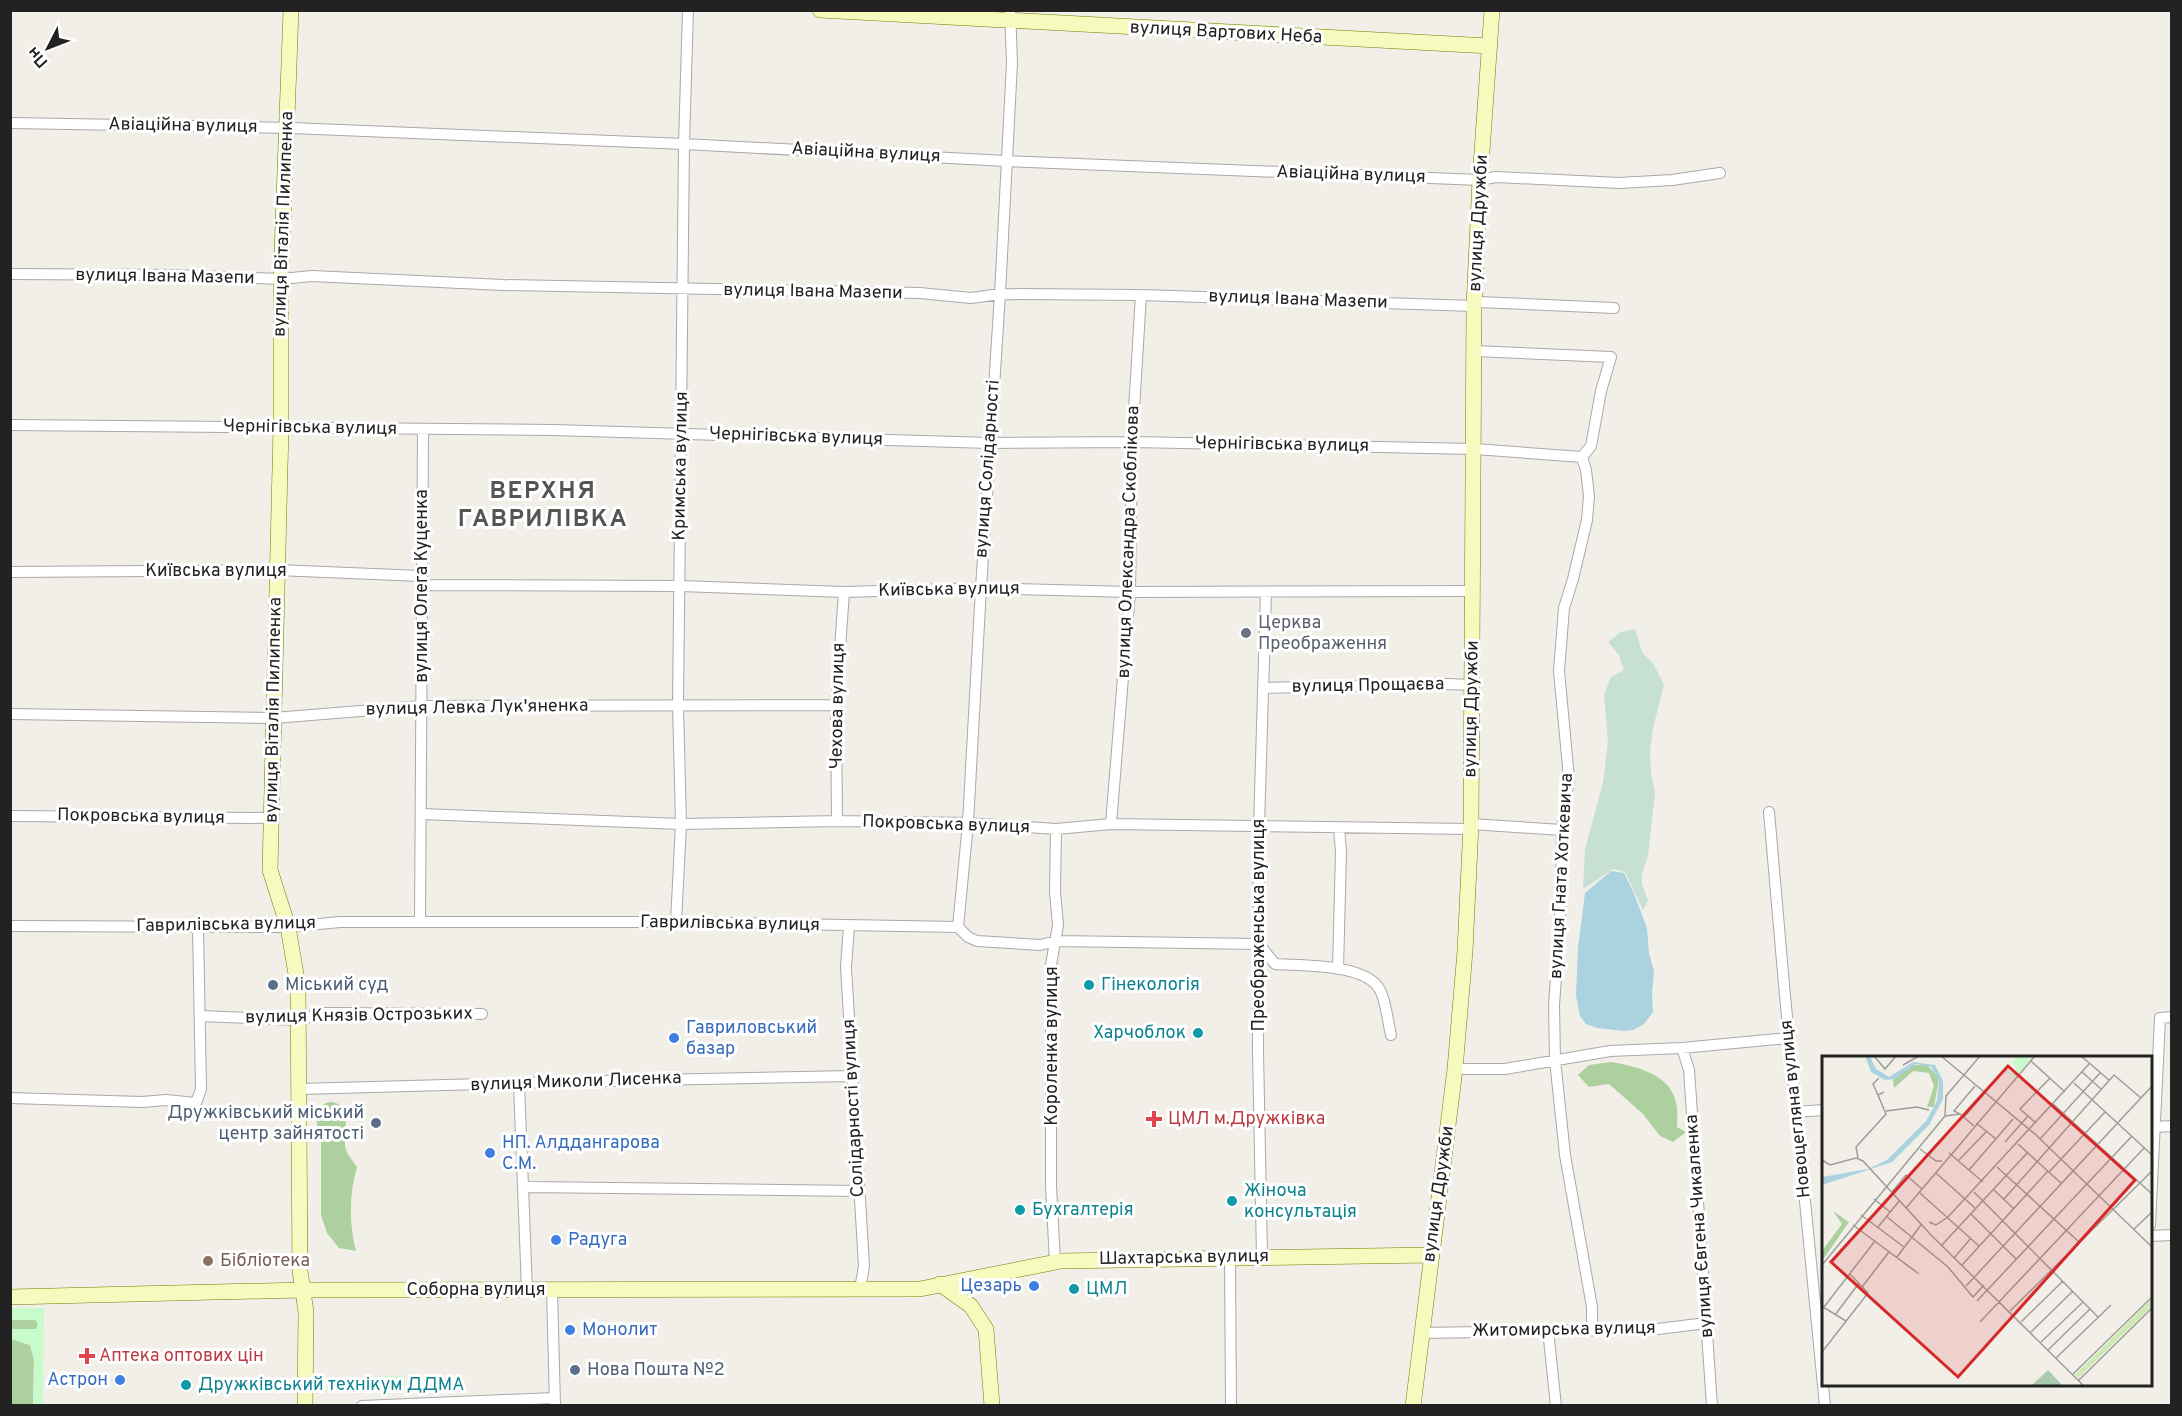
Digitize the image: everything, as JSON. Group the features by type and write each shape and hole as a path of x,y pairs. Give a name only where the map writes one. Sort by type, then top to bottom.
{"street":[{"name":"вулиця Віталія Пилипенка","path":"291,10 281,279 281,428 270,870 288,927 298,986 300,1271 306,1312 304,1319 305,1406"},
{"name":"Кримська вулиця","path":"676,922 681,824 678,705 684,144 688,10"},
{"name":"вулиця Вартових Неба","path":"820,10 1010,16 1490,46"},
{"name":"вулиця Дружби","path":"1413,1406 1455,1069 1465,951 1471,827 1473,685 1474,306 1492,10"},
{"name":"вулиця Солідарності","path":"958,927 968,823 1000,294 1012,63 1010,16"},
{"name":"Авіаційна вулиця","path":"10,123 287,128 1480,180 1496,177 1619,183 1672,180 1720,173"},
{"name":"вулиця Івана Мазепи","path":"10,274 170,275 281,279 312,276 503,285 920,293 971,298 1000,294 1141,295 1474,306 1479,302 1614,308"},
{"name":"вулиця Олександра Скоблікова","path":"1111,824 1130,592 1132,442 1141,295"},
{"path":"1475,351 1611,357 1601,391 1591,446 1582,457"},
{"name":"Чернігівська вулиця","path":"10,424 553,430 990,443 1132,442 1475,449 1582,457"},
{"name":"вулиця Олега Куценка","path":"420,922 423,430"},
{"name":"вулиця Гната Хоткевича","path":"1582,457 1589,496 1587,520 1564,608 1559,671 1569,778 1562,830 1560,923 1554,1005 1555,1060 1564,1155 1592,1307 1592,1331"},
{"name":"Київська вулиця","path":"10,572 278,570 422,580 844,592 981,588 1130,592 1474,591"},
{"name":"Чехова вулиця","path":"837,821 836,705 844,592"},
{"name":"Преображенська вулиця","path":"1262,1257 1258,1050 1259,827 1266,592"},
{"name":"вулиця Прощаєва","path":"1263,688 1473,685"},
{"name":"вулиця Левка Лук'яненка","path":"10,714 274,718 422,706 836,705"},
{"name":"Новоцегляна вулиця","path":"1769,812 1822,1375"},
{"name":"Покровська вулиця","path":"422,814 681,824 837,821 968,823 1056,830 1111,824 1562,830"},
{"name":"Покровська вулиця","path":"10,816 272,818"},
{"path":"1338,969 1341,852 1339,828"},
{"name":"Короленка вулиця","path":"1055,1262 1051,1186 1051,965 1058,925 1055,892 1056,830"},
{"name":"Гаврилівська вулиця","path":"10,926 288,927 340,922 676,922 958,927 968,937 977,941 1040,945 1056,941 1259,944"},
{"name":"Солідарності вулиця","path":"849,926 846,967 864,1266 860,1289"},
{"path":"10,1098 142,1102 166,1100 196,1103 201,1089 198,927"},
{"path":"1259,944 1275,964 1338,969 1370,979 1380,990 1391,1035"},
{"name":"вулиця Князів Острозьких","path":"200,1016 298,1020 325,1013 482,1014"},
{"path":"2152,1205 2156,1127 2154,1089 2166,1018"},
{"path":"1455,1069 1505,1069 1610,1051 1682,1048 1789,1038"},
{"name":"вулиця Євгена Чикаленка","path":"1682,1048 1689,1070 1712,1406"},
{"name":"вулиця Миколи Лисенка","path":"299,1089 852,1076"},
{"path":"521,1083 530,1225 524,1234"},
{"path":"521,1083 527,1290"},
{"path":"1796,1112 1822,1110"},
{"path":"2156,1127 2172,1126"},
{"path":"528,1187 859,1191"},
{"path":"2152,1236 2172,1235"},
{"name":"Шахтарська вулиця","path":"940,1284 1055,1262 1431,1255"},
{"path":"1230,1257 1231,1406"},
{"path":"1811,1262 1822,1261"},
{"path":"940,1284 971,1306 986,1329 992,1406"},
{"name":"Соборна вулиця","path":"10,1297 303,1290 920,1289 940,1284"},
{"path":"362,1406 555,1402 552,1290"},
{"name":"Житомирська вулиця","path":"1421,1333 1658,1329 1706,1323"},
{"path":"1548,1330 1556,1406"},
{"name":"Новоцегляна вулиця","path":"1823,1386 1825,1406"}],"green space":[{"path":"1635,629 1642,652 1654,665 1664,685 1653,728 1650,751 1655,793 1648,856 1642,873 1642,884 1648,901 1643,910 1625,872 1613,869 1583,889 1585,850 1603,782 1608,743 1604,694 1611,677 1624,670 1619,655 1608,642 1621,632"},
{"path":"1611,1062 1641,1069 1660,1078 1673,1093 1676,1103 1677,1127 1686,1132 1673,1142 1660,1136 1643,1114 1609,1084 1589,1087 1578,1075 1589,1065"},
{"path":"329,1102 337,1103 344,1112 346,1118 345,1146 357,1167 352,1188 351,1209 356,1251 339,1248 327,1233 321,1215 321,1143 317,1128 317,1112"},
{"path":"11,1308 44,1308 43,1405 33,1405 34,1360 30,1345 11,1339 11,1329 36,1329 38,1325 36,1320 11,1320"},
{"path":"11,1320 36,1320 38,1325 36,1329 11,1329"},
{"path":"11,1339 30,1345 34,1360 33,1405 11,1406"},
{"path":"405,1375 405,1388 361,1390 360,1378"}],"water":[{"path":"1611,871 1624,873 1633,891 1647,928 1649,953 1654,972 1653,1012 1644,1024 1633,1030 1624,1031 1597,1028 1586,1024 1580,1016 1576,996 1578,947 1585,893"}],"place":[{"name":"Церква Преображення","path":"1246,633"},
{"name":"Міський суд","path":"273,985"},
{"name":"Гінекологія","path":"1089,985"},
{"name":"Харчоблок","path":"1198,1033"},
{"name":"Гавриловський базар","path":"674,1038"},
{"name":"ЦМЛ м.Дружківка","path":"1154,1119"},
{"name":"Дружківський міський центр зайнятості","path":"376,1123"},
{"name":"НП. Алддангарова С.М.","path":"490,1153"},
{"name":"Жіноча консультація","path":"1232,1201"},
{"name":"Бухгалтерія","path":"1020,1210"},
{"name":"Радуга","path":"556,1240"},
{"name":"Бібліотека","path":"208,1261"},
{"name":"Цезарь","path":"1034,1286"},
{"name":"ЦМЛ","path":"1074,1289"},
{"name":"Монолит","path":"570,1330"},
{"name":"Аптека оптових цін","path":"87,1356"},
{"name":"Нова Пошта №2","path":"575,1370"},
{"name":"Астрон","path":"120,1380"},
{"name":"Дружківський технікум ДДМА","path":"186,1385"}],"district":[{"name":"ВЕРХНЯ ГАВРИЛІВКА","path":"543,506"}]}
